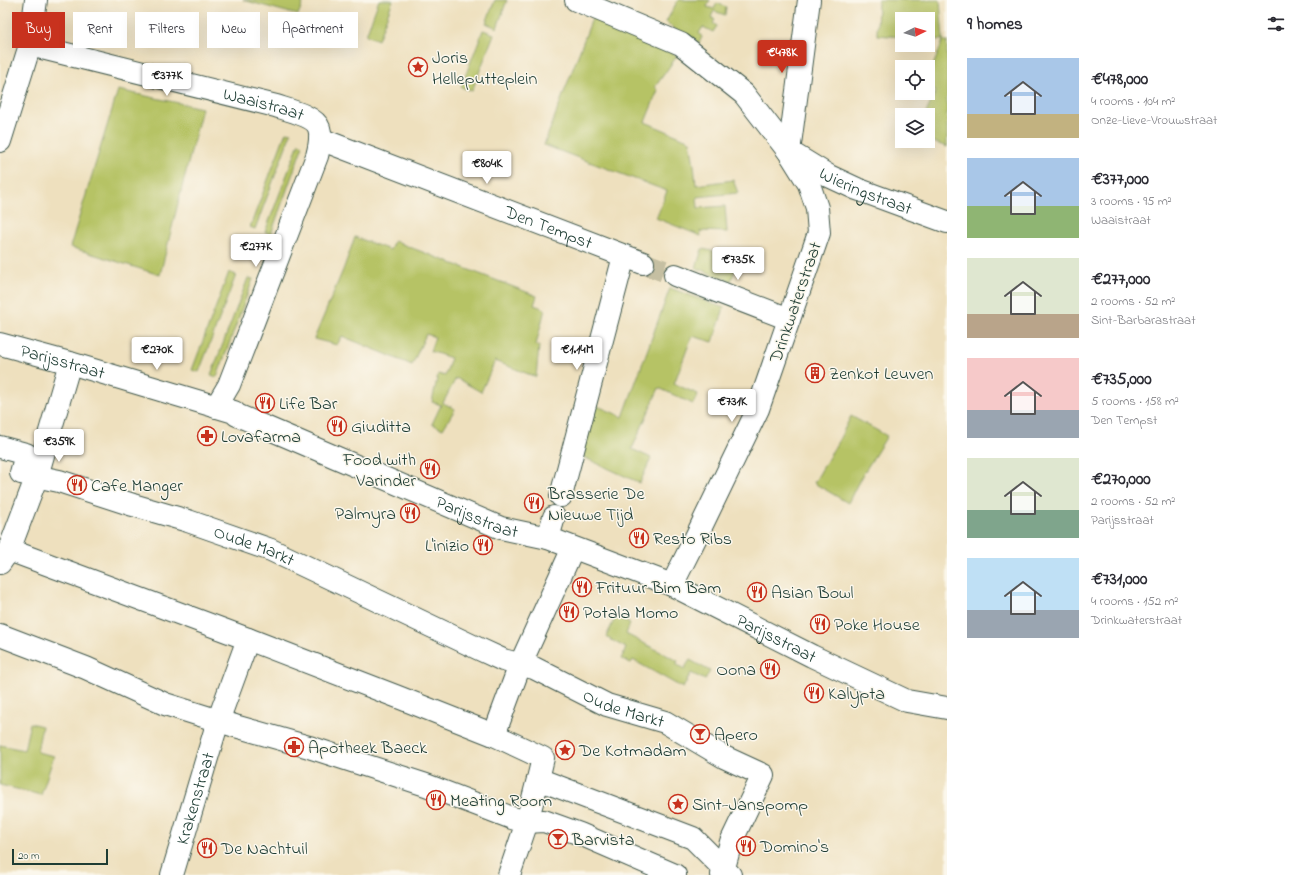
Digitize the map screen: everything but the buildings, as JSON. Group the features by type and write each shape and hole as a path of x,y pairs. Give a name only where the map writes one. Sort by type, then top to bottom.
{"street":[{"path":"34,12 36,0"},
{"name":"Drinkwaterstraat","path":"576,0 680,44 744,94 789,152 809,184 816,208 819,233 758,408 672,584"},
{"path":"789,152 809,0"},
{"path":"0,141 29,48"},
{"name":"Waaistraat","path":"42,48 276,106 312,119 319,128 320,139"},
{"path":"225,409 229,385 317,156 320,139"},
{"name":"Den Tempst","path":"320,139 634,259 561,496"},
{"name":"Wieringstraat","path":"789,152 829,176 856,189 947,222"},
{"path":"675,275 789,319"},
{"name":"Parijsstraat","path":"0,344 225,409 501,528 548,538 672,584 812,656 907,701 947,708"},
{"path":"70,363 37,476 5,556 248,639 494,735 543,758 527,822 509,875"},
{"name":"Oude Markt","path":"0,447 26,454 21,473 59,480 133,505 188,521 271,550 503,660 534,668 607,705 665,722 724,757 763,775 731,842 726,873"},
{"path":"548,538 554,518"},
{"path":"494,735 520,665 572,548"},
{"path":"0,636 86,668 165,704 309,747 426,785 527,822 544,821 580,834 675,875"},
{"path":"218,721 248,639"},
{"name":"Krakenstraat","path":"172,875 218,721"},
{"name":"Oude Markt","path":"538,779 693,838 726,873"}],"green space":[{"path":"243,0 304,0 299,12 287,12"},
{"path":"379,0 393,0 378,40 366,35"},
{"path":"495,0 507,0 497,28 486,23"},
{"path":"678,0 710,0 707,7 714,9 717,3 726,7 725,15 714,11 711,17 715,20 713,23 717,26 713,32 703,27 699,33 702,37 699,43 682,35 666,22"},
{"path":"878,0 940,0 943,40 935,39 935,12 895,12 895,36 877,35"},
{"path":"593,16 655,41 677,56 655,87 658,90 645,122 690,141 696,185 733,180 738,193 697,197 698,208 725,206 727,232 700,231 701,236 656,218 667,191 544,145"},
{"path":"483,30 494,34 472,91 461,87"},
{"path":"943,40 947,42 947,147 935,143 935,108 928,108 932,100 935,100 935,61"},
{"path":"118,90 202,108 160,275 70,247"},
{"path":"286,132 291,133 255,229 250,227"},
{"path":"299,143 303,145 271,234 265,232"},
{"path":"355,237 390,250 394,241 537,296 534,305 545,309 536,345 539,346 536,377 495,361 481,392 456,378 443,403 455,409 443,429 432,424 441,405 432,402 438,374 445,376 451,358 430,351 435,337 426,334 412,365 342,336 337,345 314,339"},
{"path":"702,249 740,256 731,281 696,268"},
{"path":"229,272 236,275 199,372 192,370"},
{"path":"248,278 253,279 217,377 211,375"},
{"path":"670,288 724,308 713,342 692,336 674,384 698,394 693,404 659,388 632,449 651,458 640,483 581,456 595,405 623,417"},
{"path":"851,416 887,436 860,479 848,503 814,483"},
{"path":"616,616 630,624 626,634 678,661 676,664 684,669 690,660 710,671 705,680 691,673 683,688 633,660 631,663 621,659 626,648 606,637"},
{"path":"30,723 42,726 37,752 54,756 41,795 0,785 0,745 24,750"}],"tunnel":[{"path":"643,263 675,275"}],"place":[{"name":"Joris Helleputteplein","path":"418,67"},
{"name":"Zenkot Leuven","path":"815,373"},
{"name":"Life Bar","path":"265,403"},
{"name":"Giuditta","path":"337,426"},
{"name":"Lovafarma","path":"207,436"},
{"name":"Food with Varinder","path":"430,469"},
{"name":"Cafe Manger","path":"77,485"},
{"name":"Brasserie De Nieuwe Tijd","path":"534,503"},
{"name":"Palmyra","path":"410,513"},
{"name":"Resto Ribs","path":"639,538"},
{"name":"L'inizio","path":"483,545"},
{"name":"Frituur Bim Bam","path":"582,587"},
{"name":"Asian Bowl","path":"757,592"},
{"name":"Potala Momo","path":"569,612"},
{"name":"Poke House","path":"820,624"},
{"name":"Oona","path":"770,669"},
{"name":"Kalypta","path":"814,693"},
{"name":"Apero","path":"700,734"},
{"name":"Apotheek Baeck","path":"294,747"},
{"name":"De Kotmadam","path":"565,750"},
{"name":"Meating Room","path":"436,800"},
{"name":"Sint-Janspomp","path":"678,804"},
{"name":"Barvista","path":"558,839"},
{"name":"Domino's","path":"746,846"},
{"name":"De Nachtuil","path":"207,848"}]}
